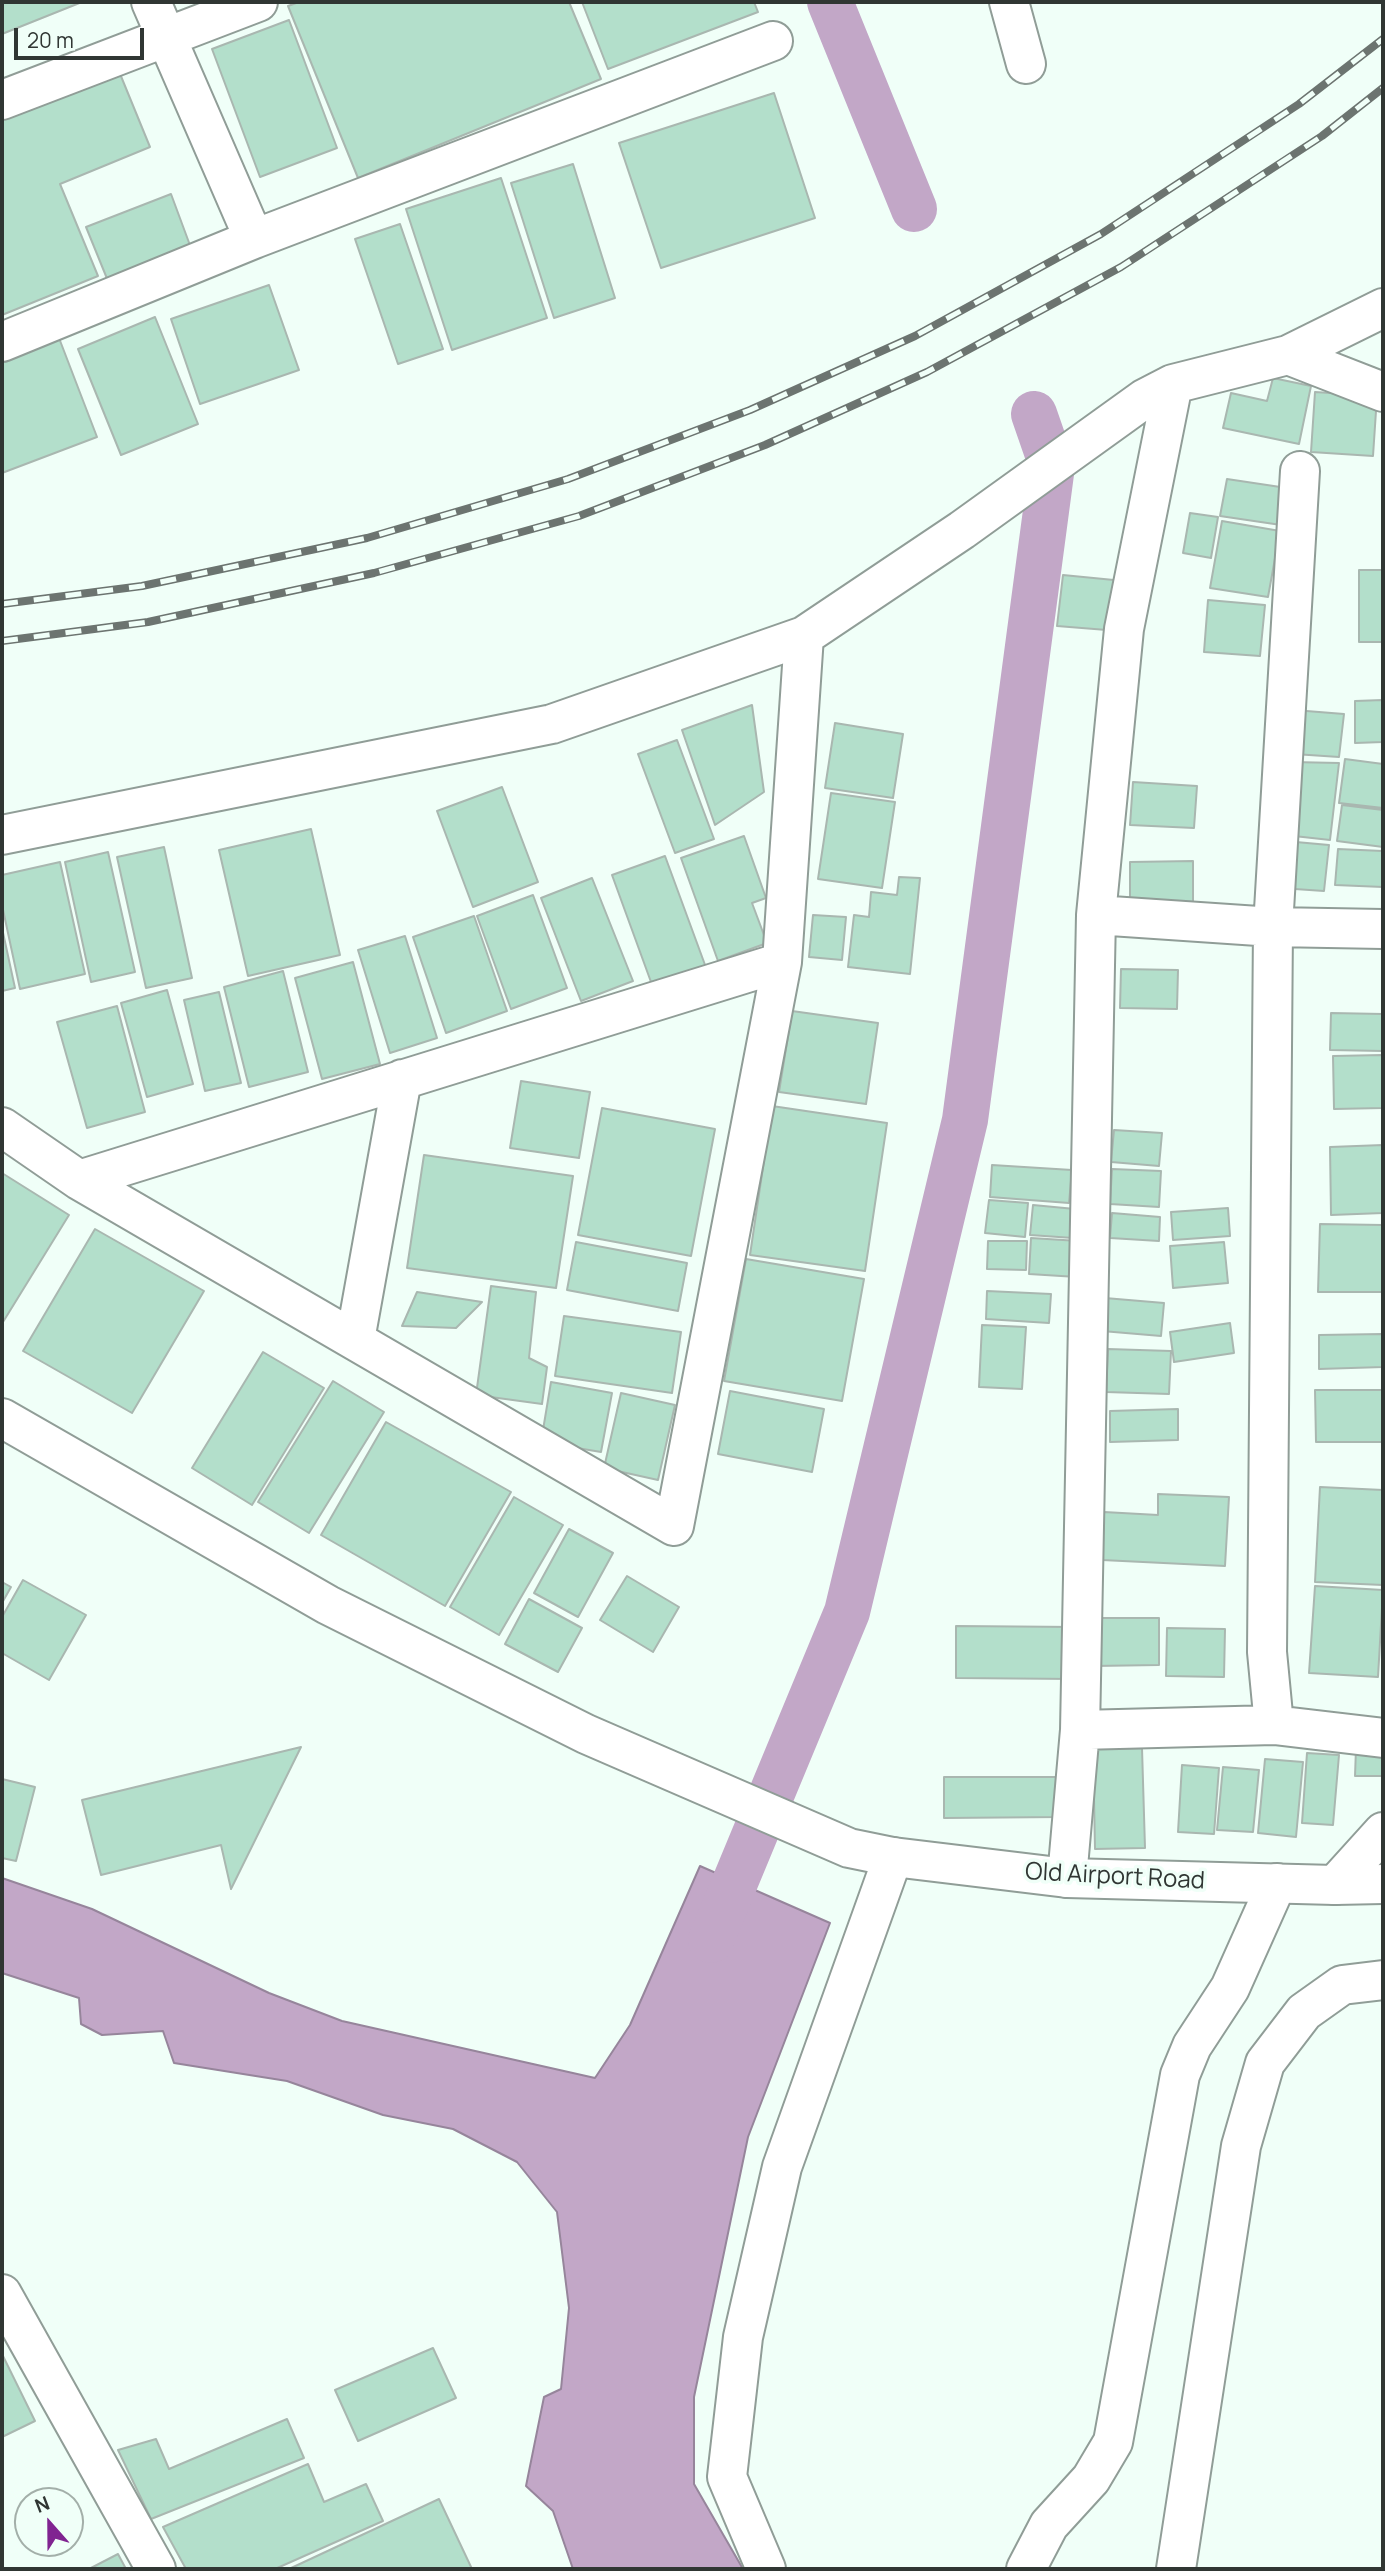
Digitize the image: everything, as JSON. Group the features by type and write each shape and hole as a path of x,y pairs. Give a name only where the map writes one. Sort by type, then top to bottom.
{"street":[{"path":"151,2 254,239"},
{"path":"2,100 258,2"},
{"path":"1009,2 1026,64"},
{"path":"2,342 254,239 773,41"},
{"path":"2,835 552,724 804,636 962,530 1159,391 1288,355 1383,308"},
{"path":"1288,355 1383,391"},
{"path":"1067,1878 1080,1730 1096,915 1124,629 1159,391"},
{"path":"1274,1725 1267,1652 1273,927 1300,471"},
{"path":"2,1127 79,1180 674,1526 782,962 804,636"},
{"path":"1096,915 1273,927 1383,929"},
{"path":"79,1180 782,962"},
{"path":"355,1340 402,1079"},
{"name":"Old Airport Road","path":"2,1418 328,1605 586,1734 849,1848 892,1857 1067,1878 1383,1884"},
{"path":"1080,1730 1274,1725 1383,1738"},
{"path":"1335,1885 1383,1832"},
{"path":"766,2569 727,2477 743,2337 782,2167 892,1857"},
{"path":"1026,2569 1049,2525 1091,2479 1113,2442 1180,2075 1192,2046 1230,1988 1277,1883"},
{"path":"1176,2569 1241,2146 1265,2063 1304,2012 1342,1985 1383,1980"},
{"path":"2,2294 156,2569"}],"shaded area":[{"path":"700,1866 830,1923 748,2137 694,2397 694,2484 743,2569 573,2569 553,2511 526,2486 544,2397 561,2389 569,2308 557,2212 517,2162 453,2129 383,2115 287,2081 174,2063 163,2031 102,2035 81,2024 79,1998 2,1973 2,1878 92,1909 269,1993 342,2021 595,2078 630,2025"}],"building":[{"path":"2,2 82,2 2,34"},
{"path":"299,2 569,2 601,79 358,178 288,6"},
{"path":"582,2 754,2 758,12 608,69"},
{"path":"289,20 337,148 260,177 212,49"},
{"path":"116,64 150,147 60,184 98,276 2,315 2,110"},
{"path":"774,93 815,218 661,268 619,143"},
{"path":"573,164 615,298 554,318 511,183"},
{"path":"501,178 547,318 452,350 406,209"},
{"path":"171,194 191,248 108,281 86,227"},
{"path":"400,224 443,349 398,364 355,239"},
{"path":"269,285 299,370 200,404 171,319"},
{"path":"155,317 198,424 121,455 78,349"},
{"path":"59,338 97,437 2,473 2,360"},
{"path":"1273,378 1311,386 1299,444 1223,428 1231,393 1267,401"},
{"path":"1315,392 1377,396 1373,456 1311,452"},
{"path":"1227,479 1287,488 1281,525 1220,516"},
{"path":"1190,513 1218,517 1211,558 1183,553"},
{"path":"1222,521 1280,531 1268,597 1210,588"},
{"path":"1359,570 1383,570 1383,642 1359,642"},
{"path":"1063,575 1124,581 1119,631 1057,626"},
{"path":"1208,600 1265,605 1260,656 1204,652"},
{"path":"1383,700 1383,742 1355,743 1355,701"},
{"path":"752,705 764,792 715,825 682,730"},
{"path":"1294,710 1344,714 1339,757 1294,754"},
{"path":"835,723 903,734 893,798 825,788"},
{"path":"677,740 714,839 675,853 638,754"},
{"path":"1345,759 1383,764 1383,808 1339,803"},
{"path":"1292,762 1339,763 1330,840 1285,835"},
{"path":"1133,782 1197,786 1194,828 1130,825"},
{"path":"502,787 538,882 473,907 437,811"},
{"path":"831,793 895,802 882,888 818,879"},
{"path":"1342,805 1383,810 1383,847 1337,841"},
{"path":"311,829 340,955 248,976 219,850"},
{"path":"744,836 766,898 752,903 767,943 718,961 681,858"},
{"path":"1285,841 1329,845 1324,891 1280,888"},
{"path":"164,847 192,978 146,988 117,857"},
{"path":"1338,849 1383,851 1383,887 1335,885"},
{"path":"108,852 135,972 91,982 65,862"},
{"path":"665,856 708,973 655,993 612,875"},
{"path":"1193,861 1193,910 1130,911 1130,862"},
{"path":"60,862 85,974 20,989 2,905 2,875"},
{"path":"899,877 920,878 910,974 848,967 854,915 869,917 871,892 897,895"},
{"path":"592,878 633,981 581,1001 541,898"},
{"path":"533,895 567,988 511,1009 477,916"},
{"path":"813,915 846,917 842,960 809,957"},
{"path":"474,916 507,1011 446,1033 413,937"},
{"path":"2,928 15,988 2,991"},
{"path":"405,936 437,1038 390,1053 358,950"},
{"path":"353,962 380,1064 322,1079 295,978"},
{"path":"1121,969 1178,970 1177,1009 1120,1008"},
{"path":"283,971 308,1072 249,1087 224,987"},
{"path":"167,990 193,1084 147,1097 121,1003"},
{"path":"219,992 241,1083 205,1091 184,1000"},
{"path":"117,1006 145,1112 87,1128 57,1022"},
{"path":"792,1011 878,1023 866,1104 779,1092"},
{"path":"1331,1013 1383,1014 1383,1051 1330,1050"},
{"path":"1383,1055 1383,1108 1334,1109 1333,1056"},
{"path":"521,1081 590,1092 579,1158 510,1148"},
{"path":"772,1106 887,1123 865,1271 750,1255"},
{"path":"602,1108 715,1129 691,1256 578,1235"},
{"path":"1114,1130 1162,1133 1159,1166 1111,1162"},
{"path":"1383,1145 1383,1213 1331,1215 1330,1147"},
{"path":"424,1155 573,1176 556,1288 407,1268"},
{"path":"992,1165 1072,1170 1069,1203 990,1197"},
{"path":"1112,1169 1161,1171 1159,1207 1110,1204"},
{"path":"2,1173 69,1215 3,1322 2,1321"},
{"path":"989,1200 1028,1203 1025,1237 985,1233"},
{"path":"1033,1205 1075,1209 1073,1238 1030,1235"},
{"path":"1228,1208 1230,1236 1173,1240 1171,1212"},
{"path":"1112,1213 1160,1217 1159,1241 1110,1238"},
{"path":"1320,1224 1383,1225 1383,1292 1318,1292"},
{"path":"95,1229 204,1291 132,1413 23,1351"},
{"path":"1031,1238 1079,1241 1077,1277 1029,1274"},
{"path":"988,1241 1027,1241 1026,1270 987,1269"},
{"path":"576,1242 687,1263 678,1311 567,1290"},
{"path":"1224,1242 1228,1283 1173,1288 1170,1246"},
{"path":"746,1259 864,1279 842,1401 724,1381"},
{"path":"491,1286 536,1292 529,1358 547,1367 542,1404 476,1395"},
{"path":"987,1291 1051,1294 1049,1323 986,1319"},
{"path":"417,1292 482,1302 456,1328 402,1326"},
{"path":"1105,1298 1164,1303 1161,1336 1102,1331"},
{"path":"564,1316 681,1332 672,1393 555,1376"},
{"path":"1230,1323 1234,1353 1174,1362 1170,1332"},
{"path":"982,1325 1026,1327 1022,1389 979,1387"},
{"path":"1382,1334 1383,1367 1319,1369 1319,1335"},
{"path":"1108,1349 1171,1351 1169,1394 1106,1392"},
{"path":"263,1352 324,1388 252,1505 192,1468"},
{"path":"333,1381 384,1412 309,1533 258,1502"},
{"path":"551,1382 612,1393 601,1452 541,1442"},
{"path":"1315,1390 1383,1390 1383,1442 1316,1442"},
{"path":"730,1391 824,1409 812,1472 718,1454"},
{"path":"621,1393 675,1405 658,1480 604,1468"},
{"path":"1178,1409 1178,1440 1110,1442 1110,1411"},
{"path":"386,1422 511,1492 445,1606 321,1535"},
{"path":"1320,1487 1383,1490 1383,1585 1315,1582"},
{"path":"1158,1494 1229,1497 1225,1566 1102,1560 1104,1512 1158,1515"},
{"path":"514,1497 563,1525 499,1635 450,1607"},
{"path":"569,1529 613,1553 578,1617 534,1593"},
{"path":"627,1576 679,1607 653,1652 600,1620"},
{"path":"23,1580 86,1615 49,1680 2,1653 2,1617"},
{"path":"2,1582 11,1587 2,1603"},
{"path":"1315,1586 1383,1590 1378,1677 1309,1673"},
{"path":"529,1599 582,1628 558,1672 505,1644"},
{"path":"1093,1618 1159,1618 1159,1665 1094,1666"},
{"path":"956,1626 1076,1627 1074,1679 956,1678"},
{"path":"1167,1628 1225,1629 1224,1677 1166,1676"},
{"path":"301,1747 231,1889 221,1845 101,1875 82,1800"},
{"path":"1142,1748 1145,1848 1095,1849 1093,1749"},
{"path":"1356,1748 1383,1749 1383,1776 1355,1776"},
{"path":"1307,1753 1339,1755 1333,1825 1302,1823"},
{"path":"1265,1759 1303,1762 1296,1837 1258,1833"},
{"path":"1182,1765 1219,1768 1214,1834 1178,1832"},
{"path":"1223,1767 1259,1770 1253,1832 1217,1830"},
{"path":"944,1777 1061,1777 1061,1817 944,1818"},
{"path":"2,1779 35,1787 16,1861 2,1858"},
{"path":"433,2348 456,2398 358,2441 335,2390"},
{"path":"2,2354 35,2421 2,2437"},
{"path":"287,2419 304,2458 151,2519 118,2450 156,2439 169,2469"},
{"path":"308,2464 324,2502 366,2484 383,2521 275,2569 186,2569 163,2527"},
{"path":"439,2499 472,2569 289,2569"},
{"path":"118,2554 126,2569 89,2569"}],"waterway":[{"path":"830,2 914,209"},
{"path":"711,1940 847,1612 965,1120 1052,466 1034,414"}],"railway":[{"path":"2,604 142,586 367,538 568,479 750,410 915,336 1101,234 1299,104 1383,39"},
{"path":"2,641 148,622 374,573 579,516 765,445 927,372 1121,267 1322,136 1383,88"}]}
